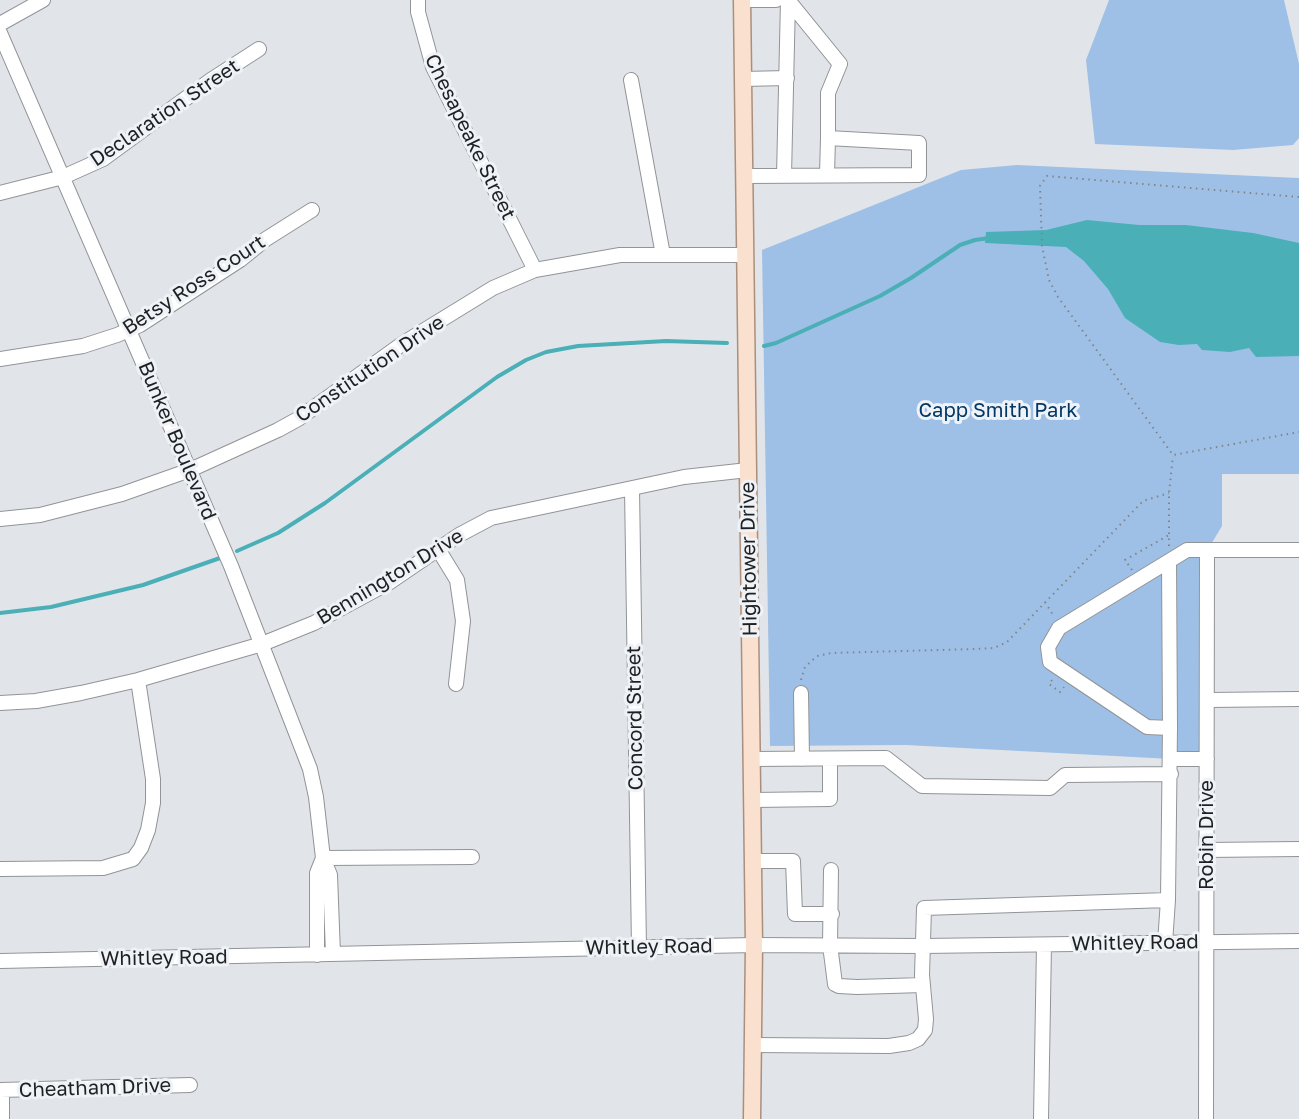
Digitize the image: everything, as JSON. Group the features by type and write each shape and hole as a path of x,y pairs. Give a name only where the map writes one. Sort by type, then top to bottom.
{"main road":[{"name":"Hightower Drive","path":"742,0 754,945 752,1119"}],"street":[{"path":"0,24 43,0"},
{"name":"Chesapeake Street","path":"418,0 418,12 433,67 535,270"},
{"path":"742,0 776,0"},
{"path":"784,176 788,0"},
{"path":"788,0 840,64 828,93 827,176"},
{"name":"Bunker Boulevard","path":"0,33 231,566 310,769 316,797 323,858 330,875 333,954"},
{"name":"Declaration Street","path":"0,193 63,177 103,159 211,80 259,49"},
{"path":"743,79 787,78"},
{"path":"631,80 663,255"},
{"path":"745,176 919,175 919,143 828,138"},
{"name":"Betsy Ross Court","path":"0,359 83,346 140,325 312,210"},
{"name":"Constitution Drive","path":"0,519 40,515 123,494 190,470 298,419 402,344 493,288 535,270 620,255 746,255"},
{"name":"Bennington Drive","path":"0,703 36,701 81,693 138,680 262,644 315,623 390,582 459,535 491,518 684,477 748,470"},
{"name":"Concord Street","path":"633,489 639,947"},
{"path":"438,549 457,580 463,621 456,684"},
{"path":"1170,728 1147,727 1050,662 1048,647 1059,628 1187,550 1299,550"},
{"name":"Robin Drive","path":"1206,1119 1207,551"},
{"path":"1165,943 1171,766 1169,561"},
{"path":"0,869 103,868 133,859 141,848 148,830 153,803 138,680"},
{"path":"801,693 802,759"},
{"path":"1208,700 1299,699"},
{"path":"752,759 886,758 922,786 1050,788 1065,775 1171,766 1208,759"},
{"path":"752,800 830,799 830,759"},
{"path":"1206,850 1299,849"},
{"path":"323,858 472,857"},
{"name":"Bunker Boulevard","path":"317,955 317,873 323,858"},
{"path":"753,861 793,861 795,914 832,914"},
{"path":"831,870 830,945 836,984 839,986 888,987 923,985"},
{"path":"753,1045 889,1046 918,1039 925,1030 924,908 1168,900"},
{"name":"Whitley Road","path":"0,961 754,945 923,946 1299,941"},
{"path":"1041,1119 1044,945"},
{"name":"Cheatham Drive","path":"1,1090 190,1085"},
{"path":"1,1090 2,1119"}],"path":[{"path":"1169,561 1169,493 1173,455 1058,297 1049,280 1042,246 1040,186 1047,176 1299,197"},
{"path":"1173,455 1299,432"},
{"path":"801,693 801,676 805,667 817,656 831,653 994,648 1007,642 1143,501 1169,493"},
{"path":"1139,579 1125,560 1169,535"}],"green space":[{"path":"1109,0 1284,0 1299,64 1299,138 1293,145 1233,150 1095,144 1086,60"},
{"name":"Capp Smith Park","path":"1017,165 1299,178 1299,474 1222,474 1222,526 1207,551 1207,759 906,745 770,746 762,250 961,170"}],"shaded area":[{"path":"1087,220 1139,225 1186,225 1253,233 1299,243 1299,356 1256,357 1249,348 1230,352 1202,350 1197,344 1179,345 1160,342 1125,318 1108,289 1084,261 1066,247 985,243 986,232 1046,230"}],"waterway":[{"path":"764,346 776,343 880,296 960,245 989,238"},
{"path":"237,551 278,533 325,503 497,377 526,360 546,352 578,346 666,341 727,343"},
{"path":"0,613 51,607 143,585 220,558"}]}
